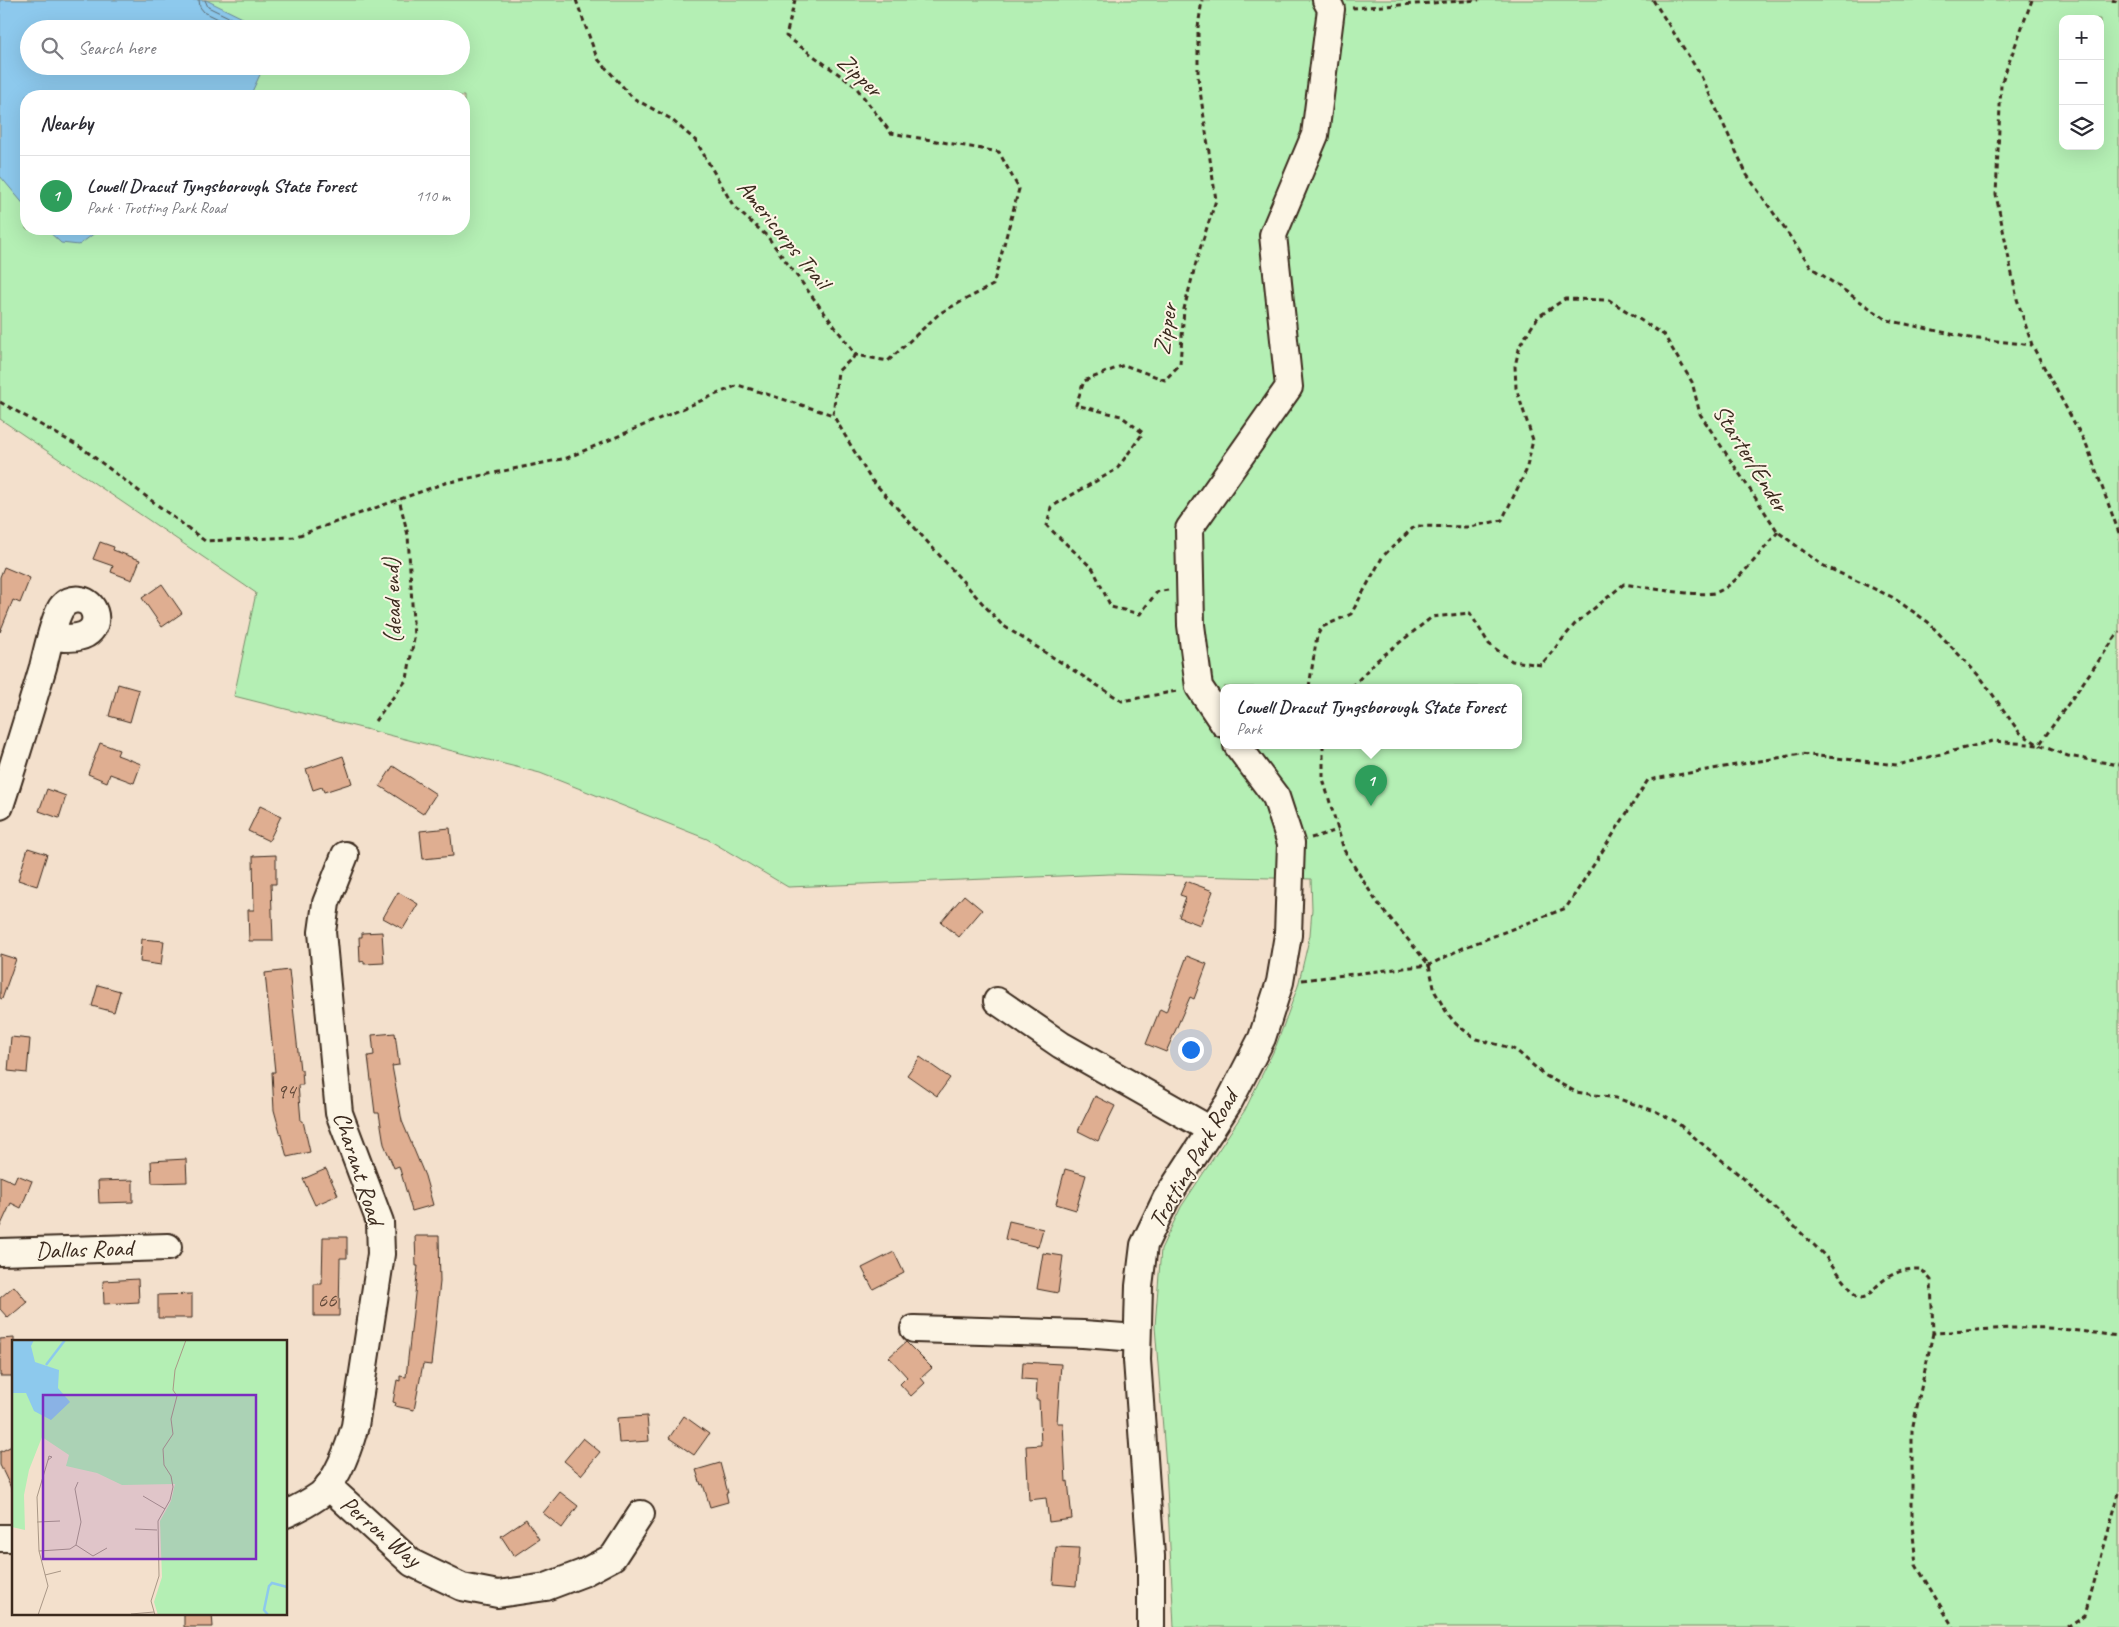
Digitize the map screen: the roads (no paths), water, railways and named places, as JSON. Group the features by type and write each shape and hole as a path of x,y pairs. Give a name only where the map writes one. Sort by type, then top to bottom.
{"street":[{"path":"1220,718 1199,687 1191,625 1189,529 1289,387 1273,235 1315,135 1328,5"},
{"path":"0,806 51,638"},
{"name":"Trotting Park Road","path":"1151,1627 1151,1556 1137,1360 1139,1286 1144,1245 1166,1199 1228,1102 1262,1038 1280,982 1288,934 1291,843 1276,797 1240,749"},
{"name":"Charant Road","path":"288,1513 320,1494 328,1486 348,1449 355,1426 381,1254 380,1222 339,1113 322,932 326,903 345,855"},
{"path":"997,1001 1061,1046 1211,1130"},
{"name":"Dallas Road","path":"0,1252 168,1247"},
{"path":"914,1329 1083,1334 1137,1338"},
{"name":"Perron Way","path":"328,1486 412,1563 462,1587 498,1594 546,1586 583,1573 613,1557 641,1514"}],"water":[{"path":"0,0 206,0 247,20 20,20 20,75 260,75 253,90 20,90 20,200 0,176"},
{"path":"52,235 92,235 79,245 61,243"}],"place":[{"name":"Lowell Dracut Tyngsborough State Forest","path":"1371,806"}]}
